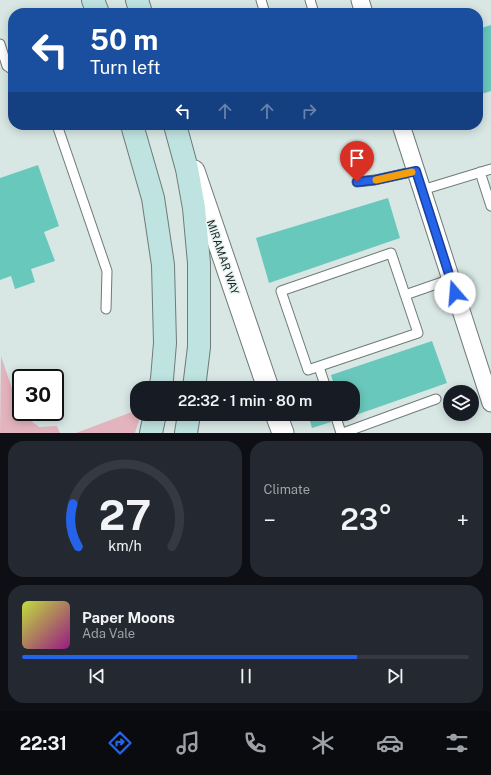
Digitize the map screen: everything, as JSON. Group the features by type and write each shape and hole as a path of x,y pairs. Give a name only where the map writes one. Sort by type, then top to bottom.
{"main road":[{"path":"133,130 153,198 163,265 165,343 162,381"},
{"name":"MIRAMAR WAY","path":"176,130 187,169 194,208 199,263 199,347 195,381"},
{"path":"151,433 154,421"},
{"path":"186,433 188,421"}],"street":[{"name":"MIRAMAR WAY","path":"181,130 266,381"},
{"path":"403,130 491,403"},
{"path":"279,421 283,433"}],"lane":[{"path":"0,44 8,67"},
{"path":"59,130 107,271 106,309"},
{"path":"422,190 491,168"},
{"path":"357,182 375,180 416,171"},
{"path":"480,172 491,206"},
{"path":"391,254 405,295 418,333 308,370 281,291 391,254"},
{"path":"405,295 451,279"},
{"path":"319,367 324,381"},
{"path":"338,421 342,433 436,399"}],"shaded area":[{"path":"1,356 12,388 12,421 31,421 39,427 57,426 60,433 0,433"},
{"path":"130,413 130,421 139,421 135,433 76,433"}],"building":[{"path":"491,25 491,91 483,93 483,27"},
{"path":"38,165 59,226 44,232 55,261 31,269 35,282 15,289 11,276 0,280 0,178"},
{"path":"388,198 400,238 269,283 256,238"},
{"path":"432,341 447,383 360,414 360,381 333,381 331,375"},
{"path":"310,421 331,421 331,422 312,428"}],"slow traffic":[{"path":"376,180 412,172"}],"route":[{"path":"357,182 375,180 416,171 455,293"}]}
